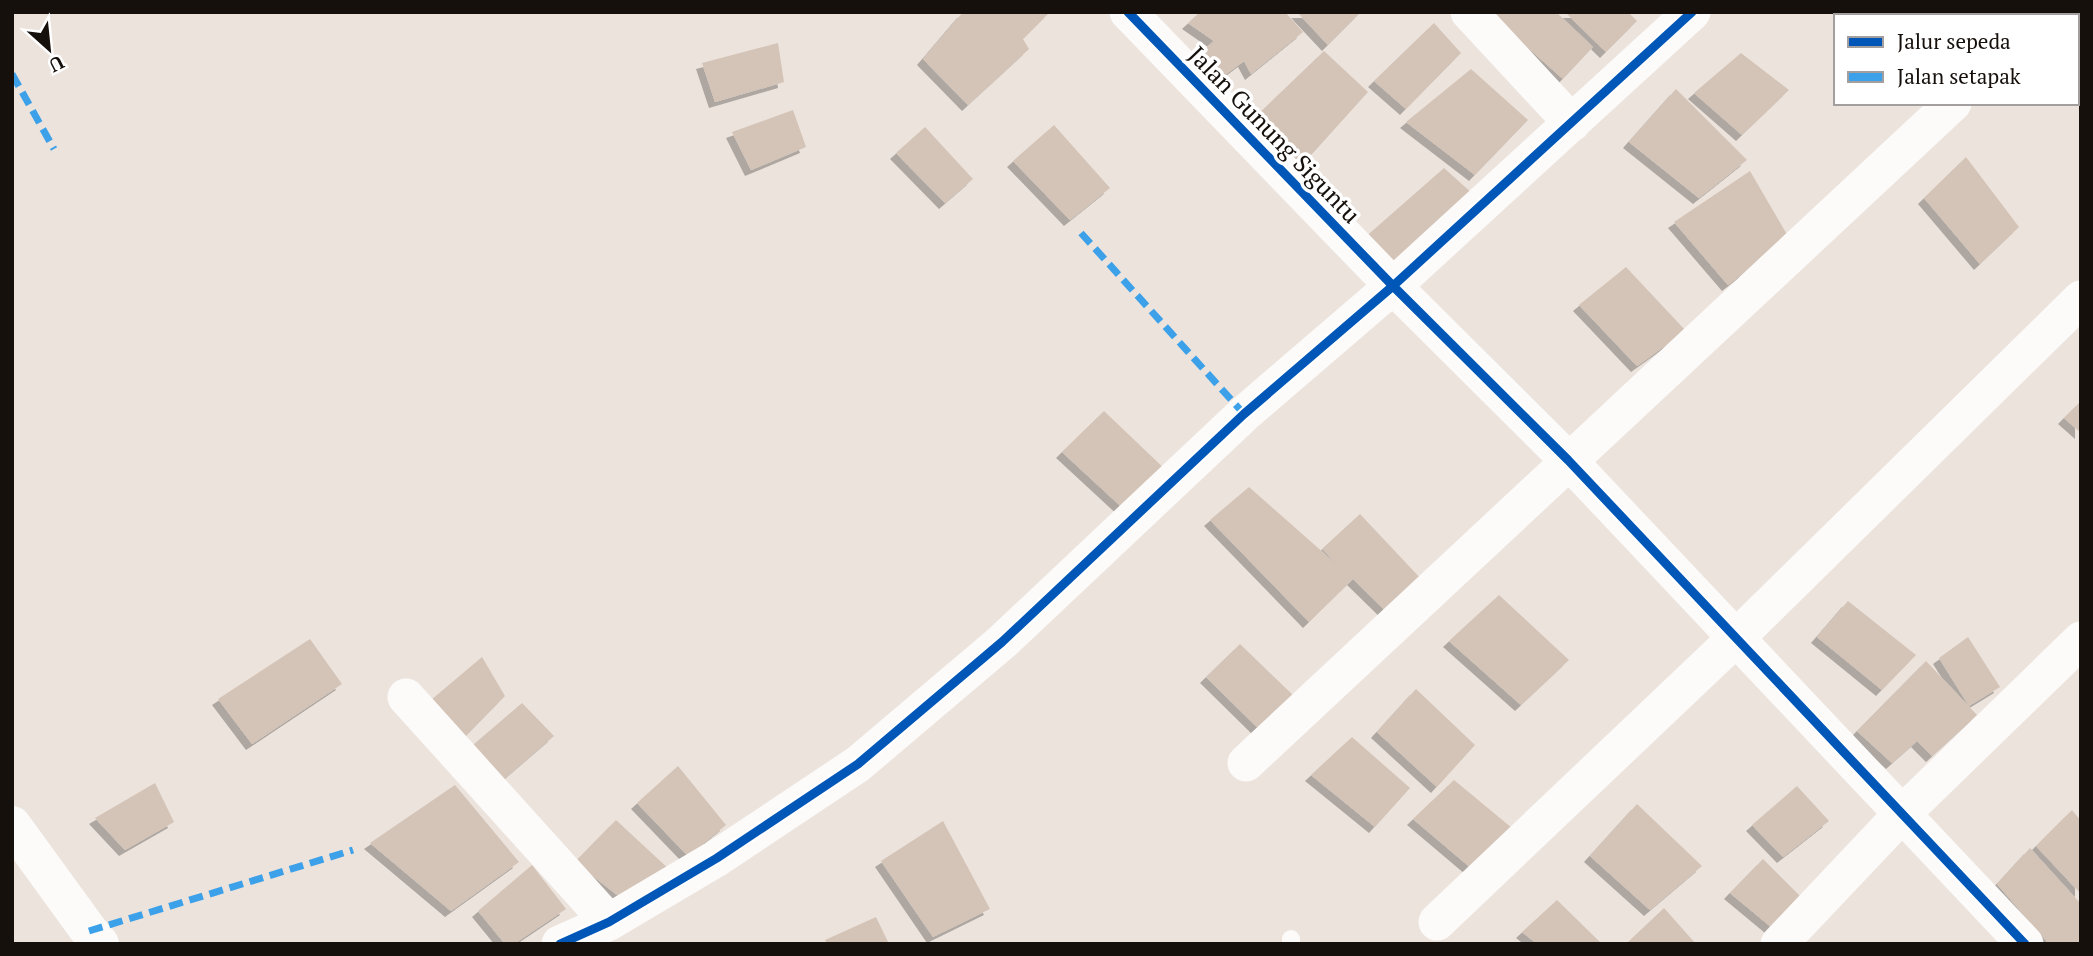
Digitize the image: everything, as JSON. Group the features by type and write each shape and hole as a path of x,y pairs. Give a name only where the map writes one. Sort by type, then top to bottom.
{"street":[{"name":"Jalan Gunung Siguntu","path":"1128,12 1393,285 1568,460 2025,944"},
{"path":"1469,12 1572,123"},
{"path":"560,944 609,922 717,858 858,764 1002,642 1244,414 1393,285 1692,12"},
{"path":"1246,763 1951,105"},
{"path":"1437,922 1737,637 2081,299"},
{"path":"1781,943 1902,814 2081,640"},
{"path":"406,697 609,922"},
{"path":"12,825 100,944"}],"building":[{"path":"963,12 1050,12 1023,39 1029,49 968,105 923,59"},
{"path":"1200,12 1285,12 1303,32 1251,74 1244,61 1221,78 1197,56 1214,41 1188,23"},
{"path":"1297,12 1361,12 1328,45"},
{"path":"1488,12 1556,12 1593,47 1563,79"},
{"path":"1565,12 1628,12 1637,21 1606,52"},
{"path":"1981,12 1982,14 1916,14"},
{"path":"1434,23 1461,53 1406,109 1374,81"},
{"path":"2081,36 2081,95 2079,94"},
{"path":"778,43 784,82 715,102 702,63"},
{"path":"1324,51 1368,92 1303,164 1248,124"},
{"path":"1741,53 1789,90 1742,135 1694,93"},
{"path":"1471,69 1528,120 1475,175 1406,122"},
{"path":"1676,89 1747,160 1699,198 1629,142"},
{"path":"793,110 806,147 751,170 732,132"},
{"path":"1054,125 1110,188 1070,220 1013,161"},
{"path":"925,127 973,179 945,203 896,153"},
{"path":"1966,157 2019,227 1980,264 1924,198"},
{"path":"1444,168 1474,195 1397,272 1362,240"},
{"path":"1750,171 1789,238 1728,285 1674,222"},
{"path":"1626,267 1686,331 1637,366 1579,305"},
{"path":"2081,401 2081,433 2064,418"},
{"path":"1104,411 1170,474 1128,513 1062,452"},
{"path":"1249,487 1343,570 1322,549 1360,514 1423,581 1393,618 1353,579 1309,622 1210,520"},
{"path":"1499,595 1569,660 1521,705 1449,641"},
{"path":"1848,601 1916,655 1882,690 1817,637"},
{"path":"1968,637 2000,687 1969,706 1939,658"},
{"path":"310,639 342,684 252,744 218,699"},
{"path":"1240,644 1297,699 1262,732 1206,677"},
{"path":"482,657 505,696 462,740 431,700"},
{"path":"1926,661 1977,715 1932,756 1917,741 1892,763 1857,731"},
{"path":"1416,689 1475,745 1437,787 1377,732"},
{"path":"522,703 554,736 498,784 466,751"},
{"path":"1352,737 1410,788 1375,827 1311,775"},
{"path":"678,766 726,825 688,856 637,803"},
{"path":"1454,780 1518,833 1478,874 1413,819"},
{"path":"155,783 174,822 125,850 95,818"},
{"path":"455,785 519,862 451,911 370,843"},
{"path":"1797,786 1829,821 1783,857 1752,825"},
{"path":"1637,804 1702,866 1650,910 1590,856"},
{"path":"2072,810 2081,821 2081,894 2036,846"},
{"path":"616,820 671,871 626,902 575,862"},
{"path":"943,821 990,909 933,937 881,861"},
{"path":"2030,848 2081,904 2081,944 2049,944 1997,884"},
{"path":"1763,859 1803,899 1771,927 1730,893"},
{"path":"532,865 566,909 514,944 505,944 478,911"},
{"path":"1557,900 1602,944 1537,944 1522,932"},
{"path":"1664,908 1696,944 1626,944"},
{"path":"876,917 889,944 827,944 825,940"}],"marked path":[{"path":"12,74 54,149"},
{"path":"1081,233 1244,414"},
{"path":"89,931 353,850"}],"cycle path":[{"path":"1128,12 1393,286 1568,460 2025,944"},
{"path":"560,944 609,922 717,858 858,764 1002,642 1244,414 1393,286 1692,12"}]}
